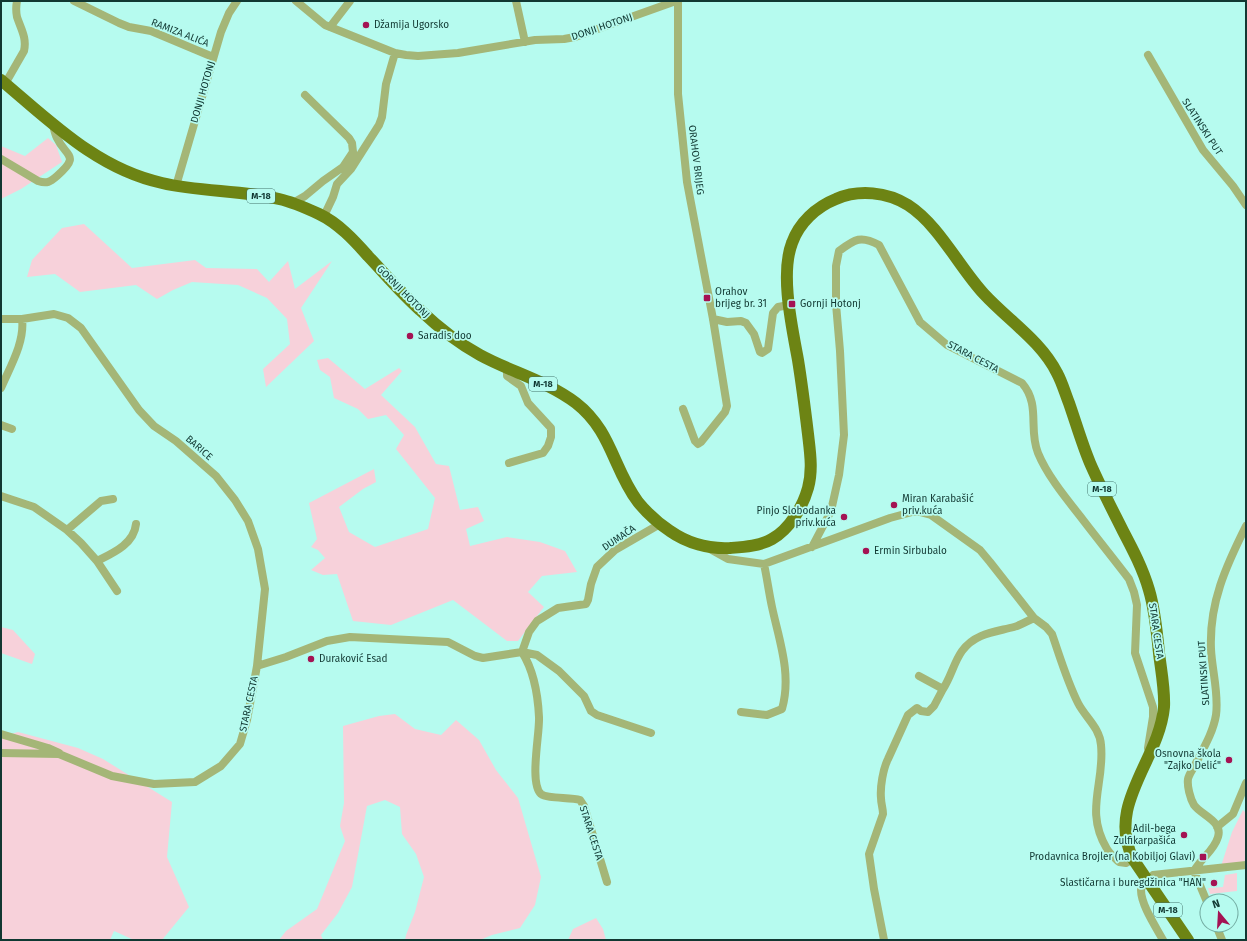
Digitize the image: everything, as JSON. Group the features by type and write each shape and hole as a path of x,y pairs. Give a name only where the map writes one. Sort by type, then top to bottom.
{"main road":[{"name":"M-18","path":"3,82 53,125 101,159 132,174 176,186 284,200 324,216"},
{"name":"STARA CESTA","path":"847,196 876,193 894,197 916,210 932,226 980,290 1028,336 1048,358 1058,374 1087,456 1100,486 1140,564 1150,593 1155,618 1164,706 1158,735 1146,764 1132,791 1125,817 1124,832 1127,847 1146,880"},
{"name":"GORNJI HOTONJ","path":"324,216 354,241 416,307 446,333 482,357 551,387 576,404 591,417 606,438 636,499 647,513 660,524 679,537 708,547 726,548 763,543 774,538 784,530 800,508 809,486 811,469 804,399 789,305 786,262 792,242 799,227 814,212 835,199 847,196"},
{"name":"M-18","path":"1146,880 1188,940"}],"street":[{"path":"3,82 24,51 25,46 24,34 16,12 17,1"},
{"name":"RAMIZA ALIĆA","path":"74,1 119,23 129,27 151,31 213,57"},
{"name":"DONJI HOTONJ","path":"176,186 224,23 237,1"},
{"name":"DONJI HOTONJ","path":"296,1 325,25 395,53 418,56 458,53 525,42 564,39 582,35 677,1"},
{"path":"330,27 350,1"},
{"path":"516,1 525,42"},
{"name":"ORAHOV BRIJEG","path":"677,1 678,94 687,182 713,319 727,406 725,412 698,444 695,441 683,409"},
{"path":"324,216 337,184 351,169 379,125 382,117 386,84 395,53"},
{"name":"SLATINSKI PUT","path":"1148,55 1204,150 1246,205"},
{"path":"293,203 305,196 323,180 343,167 353,152 352,143 349,138 305,95"},
{"path":"1,159 38,181 48,183 68,167 70,160 69,155 57,138 53,125"},
{"name":"STARA CESTA","path":"812,547 831,511 839,475 844,435 836,304 836,266 839,251 854,240 870,240 880,245 920,322 947,345 1022,383 1029,390 1032,401 1034,439 1037,452 1059,490 1129,580 1137,605 1136,653 1153,707 1153,717 1146,764"},
{"path":"713,319 727,322 741,321 746,323 751,329 760,352 762,353 768,349 773,313 778,307 789,305"},
{"name":"BARICE","path":"1,319 22,319 54,314 68,318 80,328 139,410 154,426 176,441 216,476 236,500 248,521 258,549 265,589 257,666"},
{"path":"1,388 14,359 23,329 22,319"},
{"path":"507,367 507,376 521,386 528,403 551,428 551,437 548,446 543,453 509,463"},
{"path":"1,425 12,429"},
{"path":"1,496 34,507 67,530 97,561 117,591"},
{"path":"67,530 101,501 113,500"},
{"path":"708,547 728,559 764,564 890,518 916,511 931,515 980,550 1034,618 1046,627 1052,634 1078,703 1098,732 1101,742 1102,760 1095,812 1098,830 1107,850 1119,862 1126,863 1133,859"},
{"path":"97,561 115,552 131,539 136,532 136,524"},
{"name":"DUMAČA","path":"522,652 529,632 537,621 558,608 586,604 597,567 615,550 660,524"},
{"name":"SLATINSKI PUT","path":"1217,827 1212,819 1194,805 1188,787 1188,778 1213,730 1217,702 1211,649 1212,616 1218,591 1229,560 1246,526"},
{"path":"741,712 767,714 782,709 786,695 785,662 764,564"},
{"path":"884,940 869,854 883,814 881,798 884,767 908,715 918,708 928,712 934,706 949,679 960,654 972,641 982,635 1022,624 1034,618"},
{"name":"STARA CESTA","path":"1,734 48,748 112,776 154,784 194,782 221,766 240,744 247,720 257,666 286,657 327,641 350,637 448,642 475,656 483,658 522,652 537,655 559,671 584,696 591,711 597,715 651,733"},
{"name":"STARA CESTA","path":"522,652 529,667 537,696 539,740 535,764 538,790 541,794 548,796 580,800 584,806 607,882"},
{"path":"919,676 943,689"},
{"name":"STARA CESTA","path":"1,753 59,754"},
{"path":"1203,893 1194,871 1198,863 1214,846 1219,835 1217,827 1233,814 1246,783"},
{"path":"1164,940 1147,910 1143,898 1141,889 1146,880 1152,876 1246,865"}],"shaded area":[{"path":"48,138 56,145 62,162 21,189 1,199 1,146 25,156"},
{"path":"84,224 132,268 195,260 206,268 257,269 269,282 288,261 295,289 332,261 301,308 314,341 266,387 263,369 290,344 287,319 267,298 238,285 192,282 157,299 136,285 80,292 55,274 27,277 32,260 62,228"},
{"path":"328,358 365,389 399,368 402,371 381,395 415,427 436,464 449,466 460,510 478,507 484,521 466,529 470,546 507,537 540,542 565,551 577,572 542,576 528,592 544,607 518,641 507,641 453,600 391,625 353,621 337,574 323,575 311,570 325,558 318,550 311,547 317,539 309,503 374,469 376,482 363,489 339,507 349,532 375,547 428,529 435,498 396,449 404,435 386,415 368,419 358,409 334,398 330,377 320,370 317,360"},
{"path":"1,627 13,630 35,654 32,664 1,653"},
{"path":"395,714 415,729 441,735 456,720 479,740 496,770 518,798 541,877 535,905 520,928 492,935 480,940 405,940 415,912 424,877 416,854 402,834 400,807 385,800 367,806 352,887 338,913 321,935 323,940 279,940 286,931 317,909 345,841 340,826 344,803 343,726 379,716"},
{"path":"18,732 78,748 103,759 172,802 167,857 189,907 162,940 134,940 114,931 110,940 1,940 1,737"},
{"path":"1243,810 1246,813 1246,861 1223,867 1222,863 1232,832"},
{"path":"1237,873 1237,891 1210,893 1208,888 1223,887 1225,875"},
{"path":"596,918 603,929 606,940 568,940 573,929"}],"place":[{"name":"Džamija Ugorsko","path":"366,25"},
{"name":"Orahov brijeg br. 31","path":"707,298"},
{"name":"Gornji Hotonj","path":"792,304"},
{"name":"Saradis doo","path":"410,336"},
{"name":"Miran Karabašić priv.kuća","path":"894,505"},
{"name":"Pinjo Slobodanka priv.kuća","path":"844,517"},
{"name":"Ermin Sirbubalo","path":"866,551"},
{"name":"Duraković Esad","path":"311,659"},
{"name":"Osnovna škola \"Zajko Delić\"","path":"1229,760"},
{"name":"Adil-bega Zulfikarpašića","path":"1184,835"},
{"name":"Prodavnica Brojler (na Kobiljoj Glavi)","path":"1203,857"},
{"name":"Slastičarna i buregdžinica \"HAN\"","path":"1214,883"}]}
